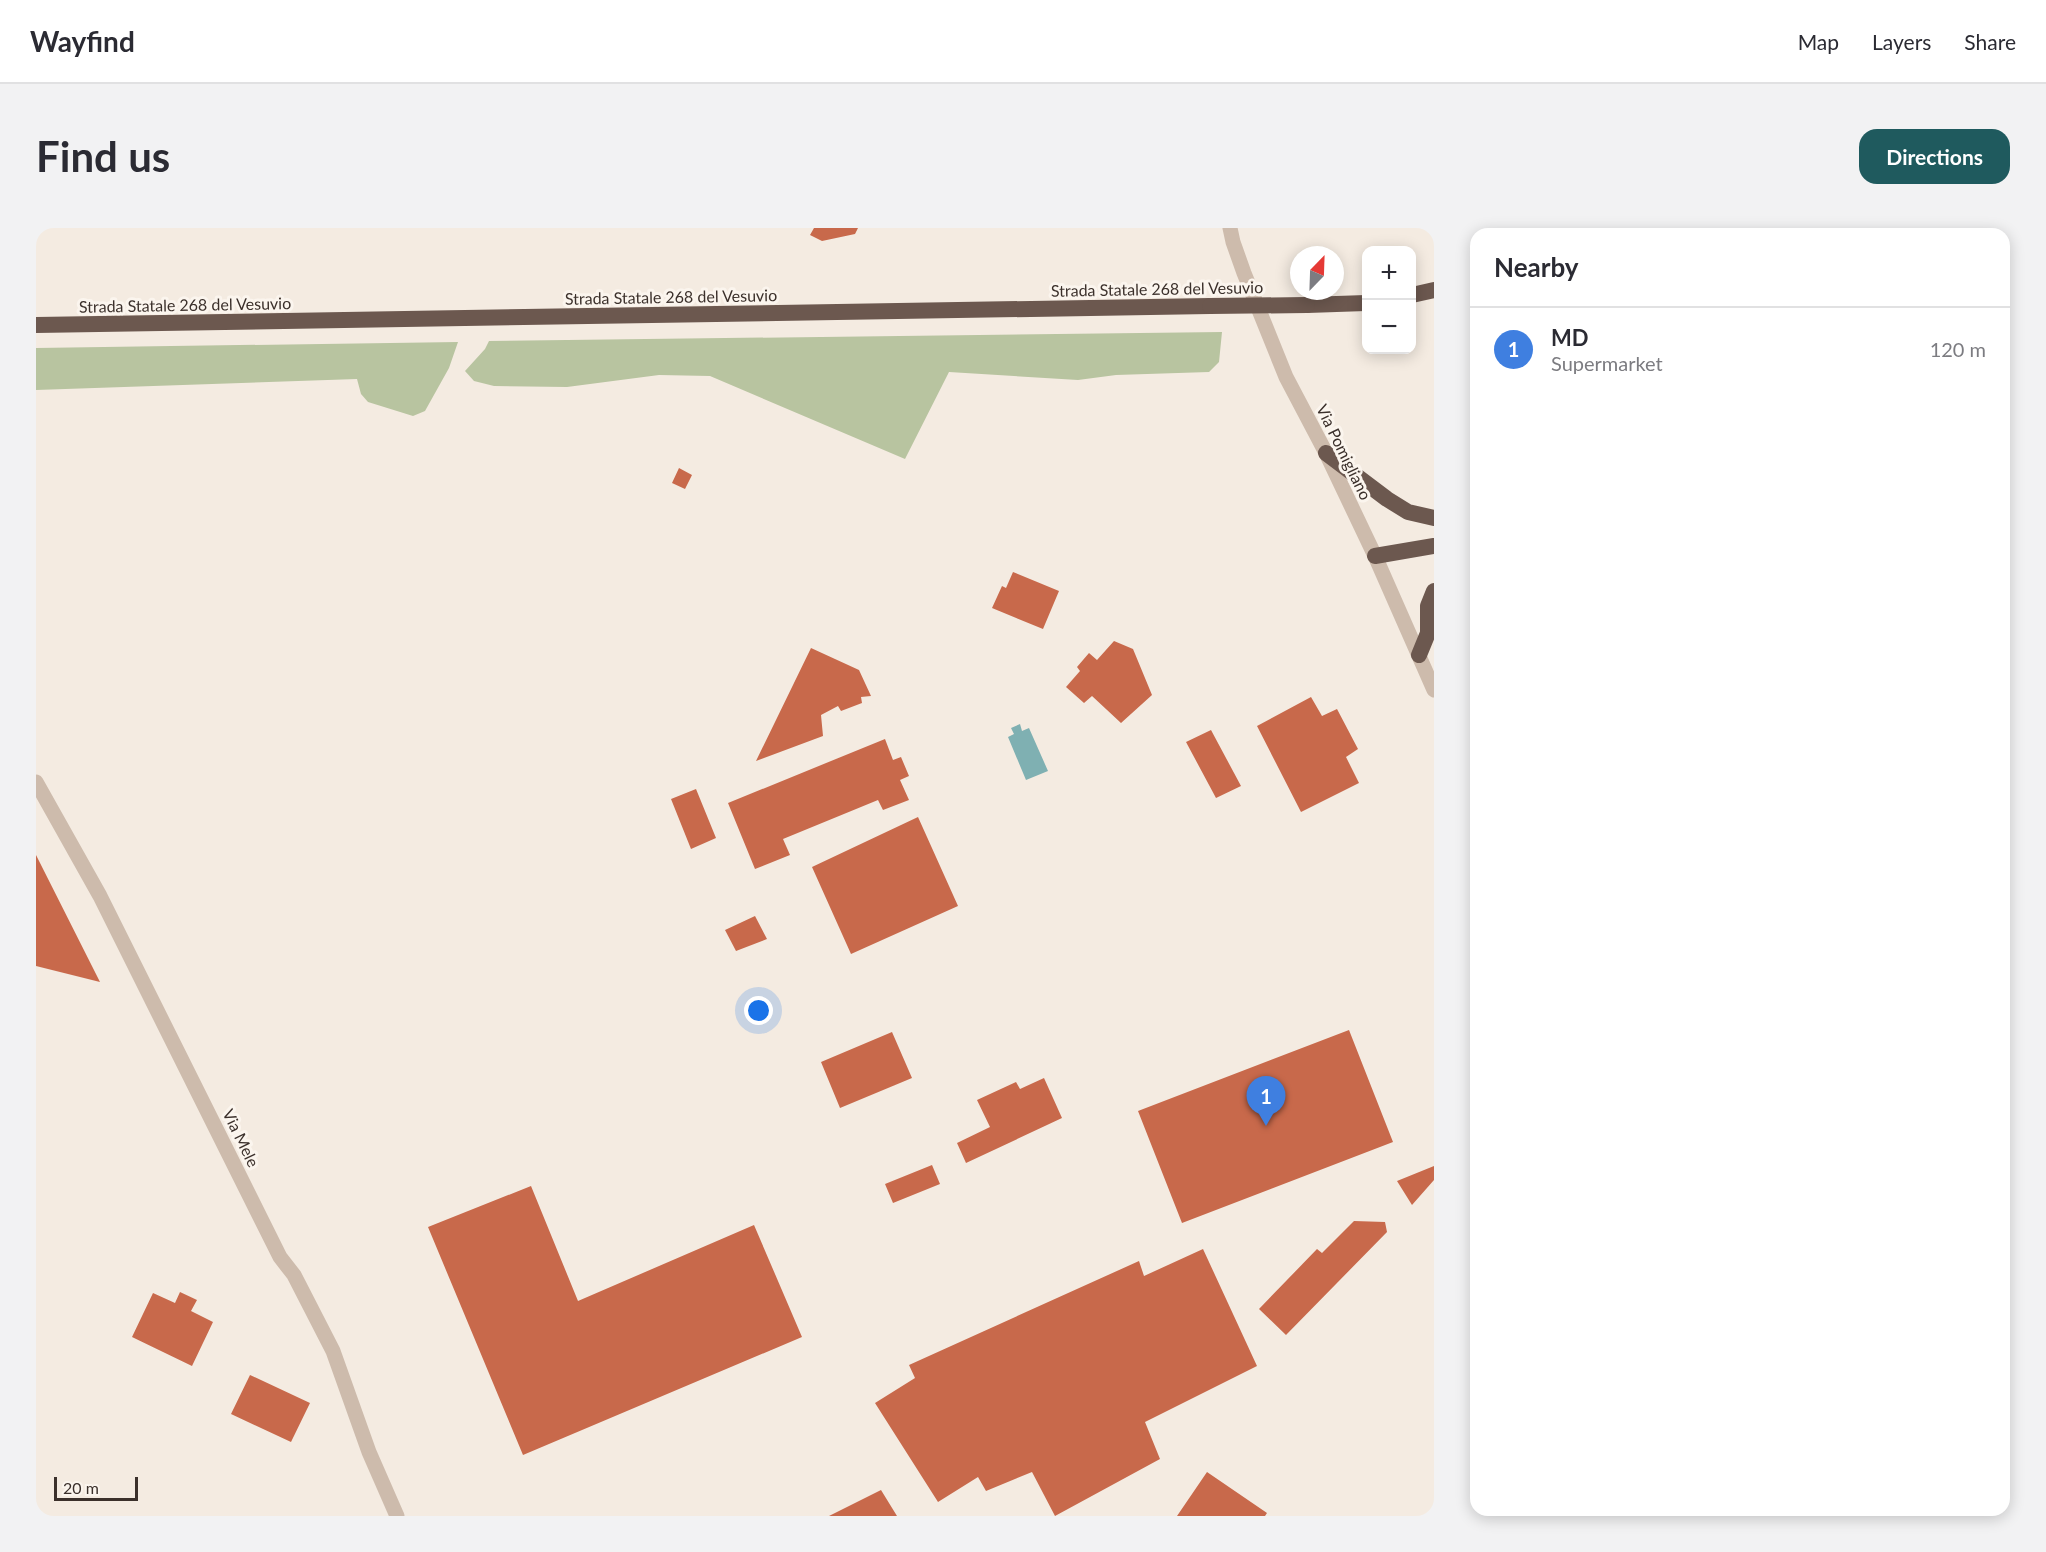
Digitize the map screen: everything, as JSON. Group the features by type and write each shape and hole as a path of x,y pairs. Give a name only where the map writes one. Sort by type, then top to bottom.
{"highway":[{"path":"1416,294 1434,290"},
{"path":"1416,302 1434,302"},
{"name":"Strada Statale 268 del Vesuvio","path":"36,325 1362,303"},
{"path":"1326,453 1408,512 1434,518"},
{"path":"1375,556 1434,546"},
{"path":"1419,655 1428,633 1428,606 1434,591"}],"street":[{"name":"Via Pomigliano","path":"1230,228 1233,242 1286,377 1326,453 1375,556 1434,690"},
{"name":"Via Mele","path":"36,782 100,896 280,1257 294,1275 333,1351 369,1452 397,1516"}],"green space":[{"path":"1222,332 1219,362 1209,372 1116,375 1078,380 949,372 905,459 710,376 659,375 567,387 494,386 474,381 465,371 485,349 489,341"},
{"path":"458,342 449,368 425,411 413,416 368,402 361,394 357,379 36,390 36,348"}],"water":[{"path":"1020,724 1022,731 1029,728 1048,771 1026,780 1008,737 1014,734 1011,728"}],"building":[{"path":"814,228 858,228 855,234 822,241 810,235"},
{"path":"679,468 692,475 685,489 672,483"},
{"path":"1013,572 1059,591 1043,629 992,608 1002,586 1006,588"},
{"path":"1114,641 1133,649 1152,695 1121,723 1092,696 1084,703 1066,687 1080,671 1077,667 1089,653 1097,660"},
{"path":"811,648 859,670 871,696 861,697 862,703 841,711 838,706 821,715 823,736 756,761"},
{"path":"1311,697 1322,716 1337,709 1358,749 1346,757 1359,783 1301,812 1257,726"},
{"path":"1211,730 1241,786 1216,798 1186,742"},
{"path":"885,739 893,760 901,757 909,776 900,780 909,800 883,810 878,800 783,839 790,855 755,869 728,803"},
{"path":"696,789 716,838 691,849 671,799"},
{"path":"918,817 958,906 851,954 812,867"},
{"path":"36,855 100,982 36,966"},
{"path":"755,916 767,939 736,951 725,930"},
{"path":"1349,1030 1393,1142 1182,1223 1138,1111"},
{"path":"892,1032 912,1078 840,1108 821,1062"},
{"path":"1044,1078 1062,1118 966,1163 957,1143 990,1127 977,1100 1016,1082 1020,1089"},
{"path":"932,1165 940,1184 893,1203 885,1184"},
{"path":"1434,1166 1434,1180 1412,1205 1397,1181"},
{"path":"531,1186 578,1301 754,1225 802,1337 523,1455 428,1227"},
{"path":"1354,1221 1385,1222 1387,1232 1286,1335 1259,1309 1317,1249 1322,1253"},
{"path":"1203,1249 1257,1366 1145,1422 1160,1459 1055,1516 1032,1472 986,1491 978,1477 938,1502 875,1403 915,1378 909,1365 1139,1261 1144,1276"},
{"path":"180,1292 197,1300 191,1311 213,1322 192,1366 132,1337 153,1293 175,1303"},
{"path":"250,1375 310,1403 291,1442 231,1414"},
{"path":"1207,1472 1267,1513 1265,1516 1177,1516"},
{"path":"881,1490 897,1516 829,1516"}],"place":[{"name":"MD","path":"1266,1126"}]}
